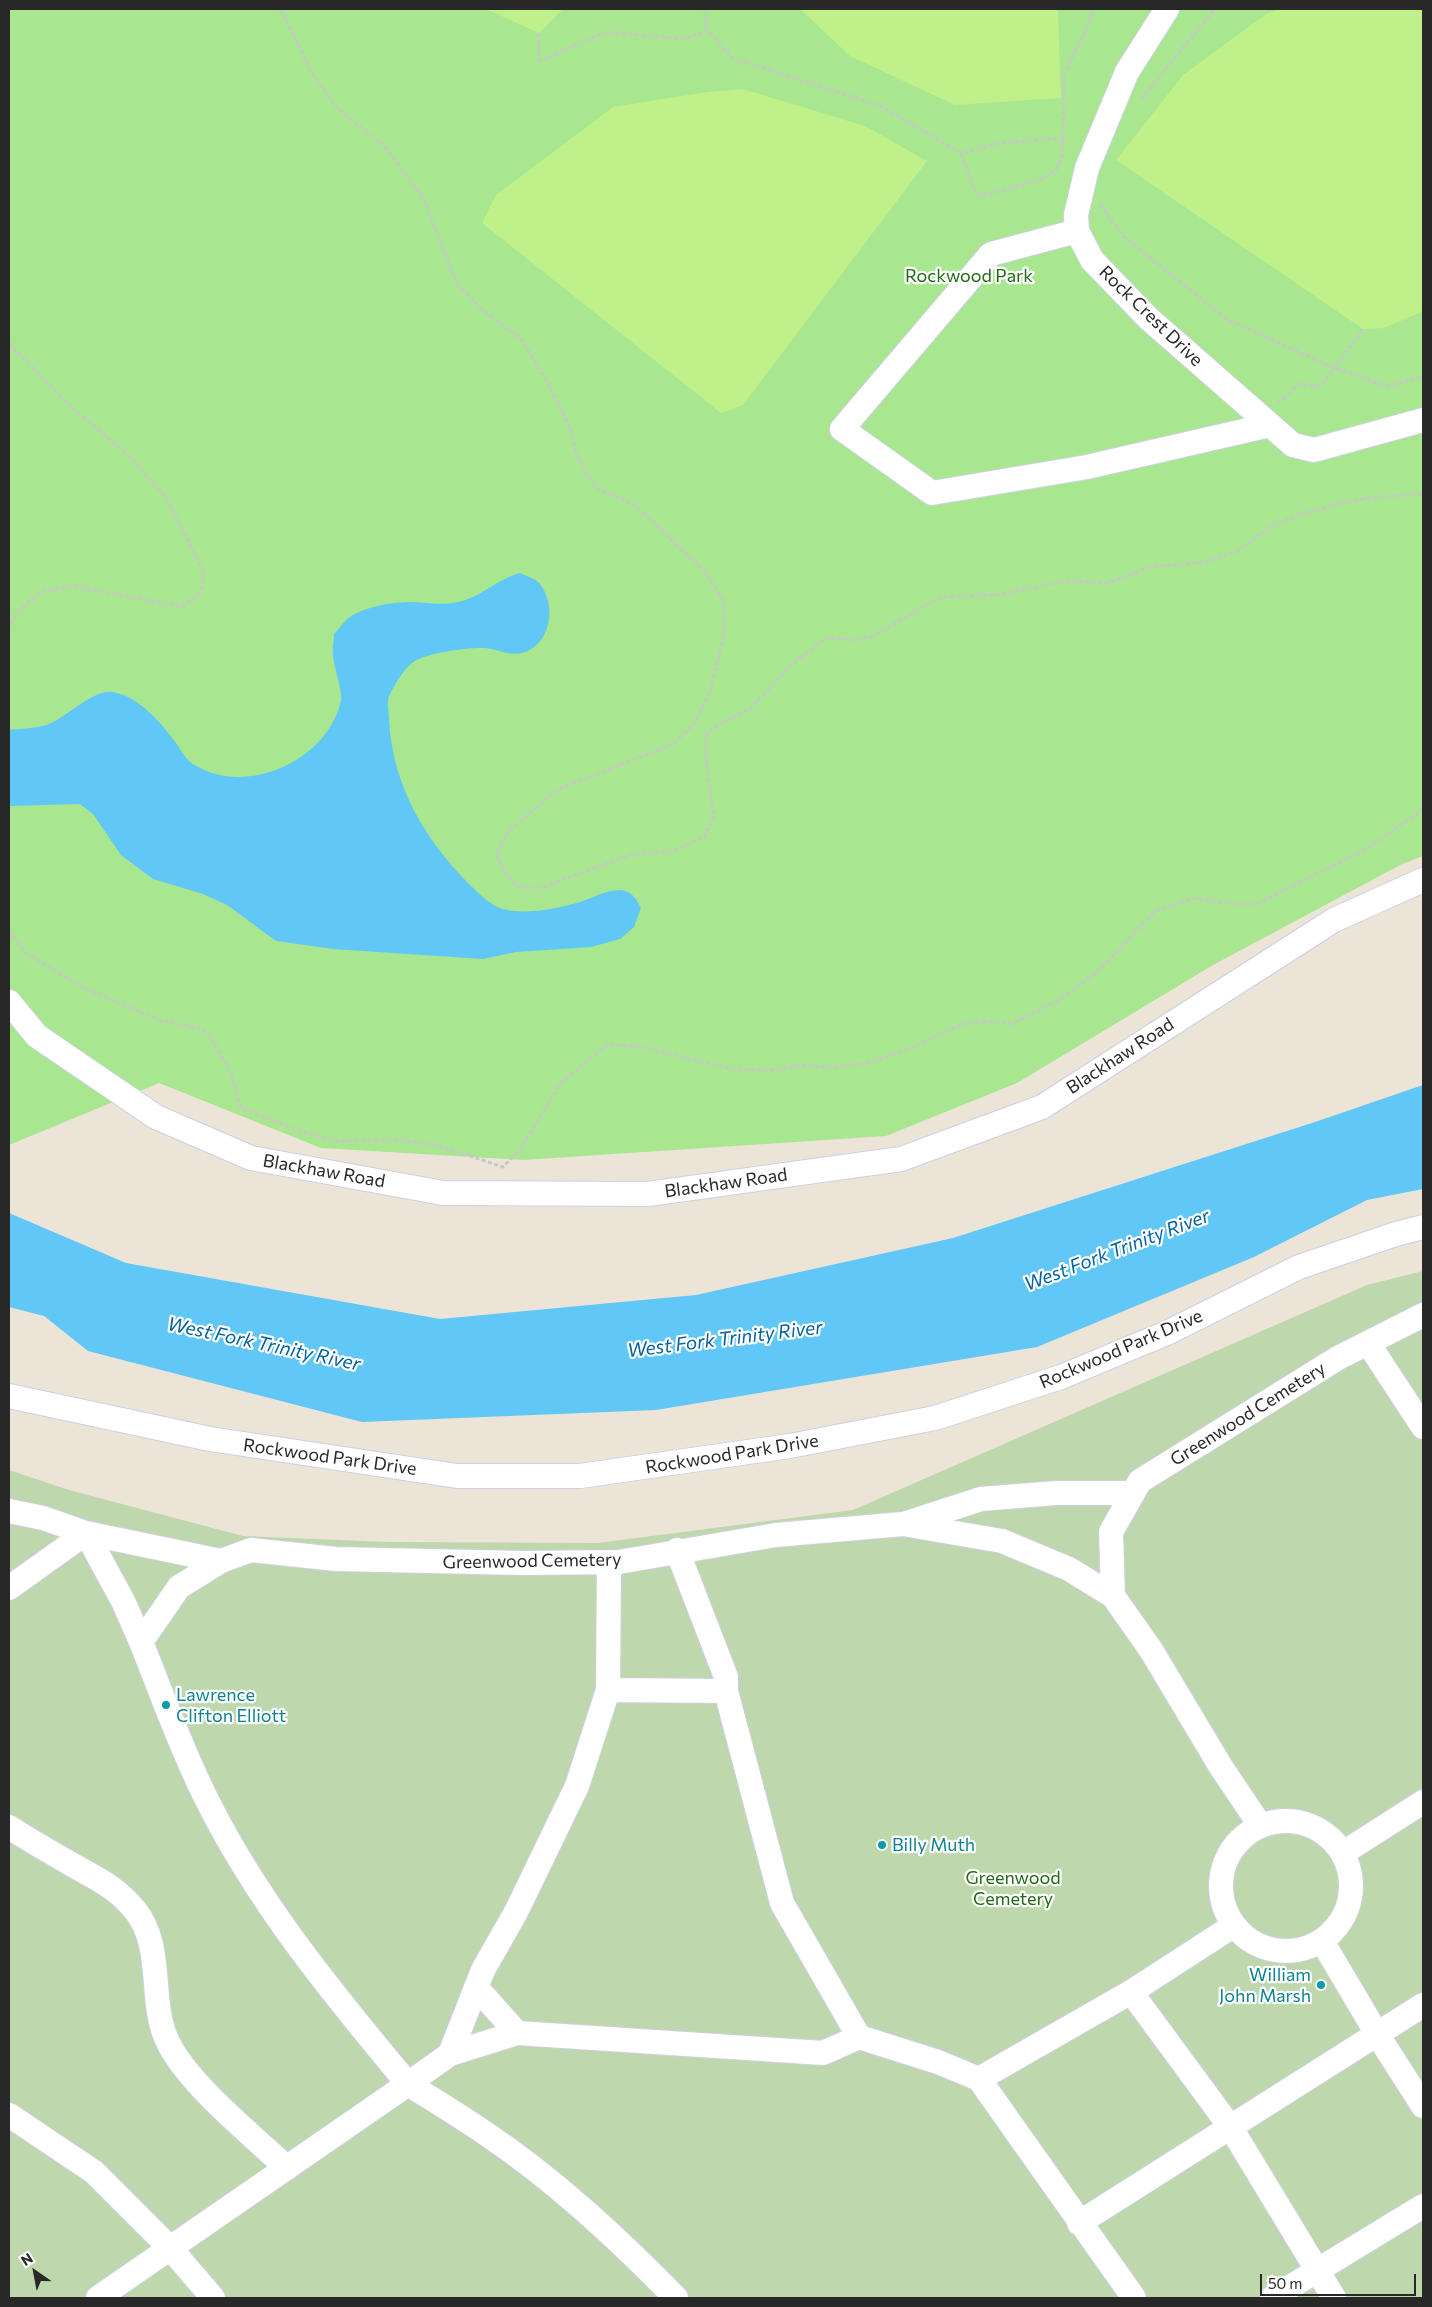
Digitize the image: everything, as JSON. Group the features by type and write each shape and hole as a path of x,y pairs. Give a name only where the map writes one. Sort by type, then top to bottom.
{"street":[{"name":"Rock Crest Drive","path":"1166,9 1127,72 1086,168 1076,214 1077,231 1092,260 1148,318 1293,445 1314,450 1423,420"},
{"path":"1077,231 991,254 842,429 932,493 1087,467 1262,418"},
{"name":"Blackhaw Road","path":"9,1002 37,1036 156,1117 251,1158 443,1193 648,1194 901,1158 1042,1107 1334,920 1423,880"},
{"name":"Rockwood Park Drive","path":"9,1396 210,1439 457,1476 580,1476 790,1446 935,1418 1060,1377 1133,1347 1169,1332 1298,1267 1396,1234 1423,1227"},
{"name":"Greenwood Cemetery","path":"1113,1596 1111,1532 1140,1481 1338,1358 1423,1315"},
{"path":"1368,1344 1423,1428"},
{"name":"Greenwood Cemetery","path":"141,1642 179,1587 221,1561 252,1550 336,1559 512,1563 609,1562 776,1535 902,1524 982,1499 1056,1493 1134,1493"},
{"path":"9,1510 43,1518 86,1533 221,1561"},
{"name":"Greenwood Cemetery","path":"902,1524 1002,1541 1070,1569 1113,1596 1151,1650 1221,1768 1260,1825"},
{"path":"9,1588 86,1533"},
{"path":"86,1533 124,1603 205,1797 238,1856 276,1916 313,1967 408,2084 487,2134 558,2189 626,2247 676,2298"},
{"path":"677,1550 726,1677 726,1691 782,1902 858,2037"},
{"path":"450,2054 483,1970 516,1912 577,1786 608,1690 609,1562"},
{"path":"608,1690 726,1691"},
{"path":"1343,1854 1423,1802"},
{"path":"1287,1820 1308,1824 1326,1833 1343,1854 1351,1873 1350,1901 1341,1922 1322,1941 1306,1948 1285,1952 1263,1948 1252,1942 1233,1926 1222,1904 1222,1871 1236,1843 1260,1825 1287,1820"},
{"path":"9,1826 71,1864 109,1884 136,1911 152,1943 156,1998 166,2038 170,2045 187,2073 287,2168"},
{"path":"979,2079 1131,1992 1233,1926"},
{"path":"1322,1941 1377,2034 1423,2106"},
{"path":"476,1987 517,2033"},
{"path":"1131,1992 1231,2128 1334,2298"},
{"path":"1080,2222 1423,2005"},
{"path":"98,2298 170,2250 450,2054 517,2033 823,2053 858,2037 938,2062 979,2079 1134,2298"},
{"path":"9,2115 94,2172 170,2250 213,2298"},
{"path":"1272,2298 1423,2206"}],"path":[{"path":"281,9 310,70 337,108 385,147 423,198 456,282 480,308 521,339 548,383 570,426 575,450 586,474 598,489 635,505 705,572 724,601 724,634 709,695 694,724 673,744 559,789 508,831 496,854 506,874 518,887 543,887 633,854 672,851 704,838 714,817 705,749 708,733 720,724 750,709 792,664 826,638 854,640 874,636 940,598 996,595 1073,580 1105,584 1150,567 1205,562 1236,552 1273,524 1299,515 1342,503 1375,497 1423,494"},
{"path":"704,9 707,30 732,58 881,106 961,153 977,196 1013,187 1053,173 1062,158 1064,74 1091,20 1091,9"},
{"path":"1138,103 1215,9"},
{"path":"538,34 539,61 606,32 686,38 707,30"},
{"path":"961,153 1000,143 1063,138"},
{"path":"1098,201 1122,235 1226,319 1334,368 1387,386 1423,377"},
{"path":"1262,418 1298,384 1321,386 1363,329"},
{"path":"9,343 67,403 130,457 166,498 204,572 200,594 182,607 74,586 41,592 20,611 9,626"},
{"path":"9,932 27,954 84,988 158,1020 202,1029 212,1040 231,1073 241,1108 300,1131 337,1141 404,1140 440,1146 503,1167 522,1147 560,1084 607,1044 641,1047 732,1069 770,1070 805,1065 829,1068 868,1063 913,1047 963,1024 984,1021 1011,1024 1059,1000 1097,972 1155,911 1196,898 1233,904 1256,904 1365,850 1423,809"}],"green space":[{"name":"Rockwood Park","path":"9,9 1423,9 1423,856 1402,864 1213,965 1017,1083 886,1136 523,1160 321,1148 159,1083 9,1145"},
{"path":"486,9 563,9 539,33"},
{"path":"800,9 1058,9 1061,98 955,105 850,56"},
{"path":"1279,9 1423,9 1423,311 1384,328 1363,329 1116,160 1183,75 1266,14"},
{"path":"743,89 865,126 927,161 743,405 721,413 482,223 496,195 613,107 708,92"},
{"name":"Greenwood Cemetery","path":"1423,1271 1423,2298 9,2298 9,1470 69,1490 243,1536 386,1542 598,1543 853,1510 1367,1285"}],"water":[{"path":"520,573 538,582 545,593 549,613 545,633 532,649 522,653 512,654 485,648 447,651 426,656 412,663 400,677 388,700 391,743 396,765 403,787 424,828 451,865 489,902 512,911 530,911 577,903 609,891 624,890 633,896 641,908 634,927 620,939 591,947 516,952 483,959 333,949 276,941 227,905 203,894 153,879 121,855 93,814 80,804 9,806 9,730 33,728 54,722 88,699 105,692 123,695 141,705 164,727 190,762 214,774 237,777 259,775 282,768 302,756 319,741 333,722 341,701 340,686 333,656 334,634 348,619 356,613 372,607 388,604 413,602 456,603 477,595 512,575"},
{"name":"West Fork Trinity River","path":"1423,1085 1423,1189 1367,1200 1254,1257 1037,1347 656,1410 362,1422 88,1351 44,1316 9,1307 9,1213 126,1263 440,1319 696,1295 953,1238 1315,1122"}],"place":[{"name":"Lawrence Clifton Elliott","path":"166,1705"},
{"name":"Billy Muth","path":"882,1845"},
{"name":"William John Marsh","path":"1321,1985"}]}
